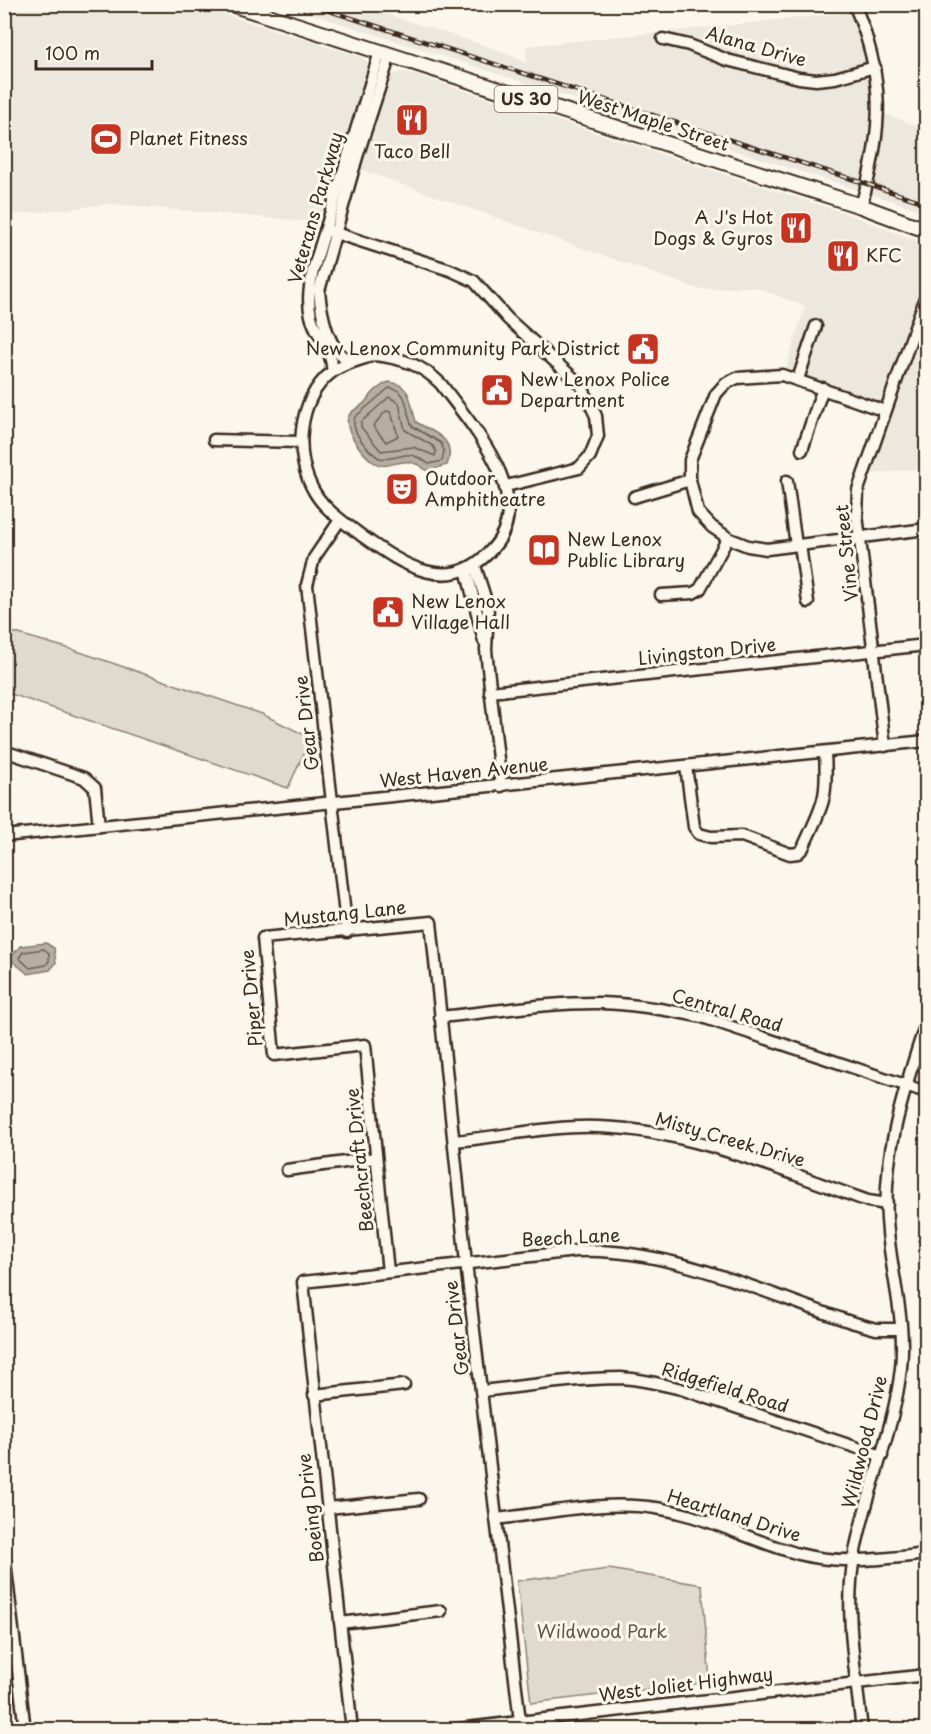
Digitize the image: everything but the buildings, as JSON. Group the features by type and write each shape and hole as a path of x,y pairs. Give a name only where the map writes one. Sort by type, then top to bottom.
{"main road":[{"name":"West Maple Street","path":"231,4 861,206 927,230"}],"street":[{"path":"854,4 865,31 875,68 880,102 879,134 861,206"},
{"name":"Alana Drive","path":"663,39 689,45 725,59 798,78 816,80 835,78 875,68"},
{"name":"Veterans Parkway","path":"332,372 329,355 311,318 308,295 385,54"},
{"name":"Veterans Parkway","path":"330,231 319,291 321,313 338,351 352,361"},
{"path":"330,231 450,270 474,281 508,319 581,385 596,416 598,436 590,456 579,468 506,486"},
{"name":"Vine Street","path":"885,746 857,515 858,490 927,296"},
{"path":"798,379 816,326"},
{"path":"374,355 396,357 414,363 441,384 489,450 506,486 508,509 505,527 498,543 471,567 435,574 411,568 340,520 314,492 300,442 301,427 309,404 332,372 352,361 374,355"},
{"path":"885,411 798,379 771,374 737,378 725,384 716,394 690,460 690,480 698,512 712,527 728,538 748,546 767,549 927,529"},
{"path":"802,450 823,388"},
{"path":"214,440 300,442"},
{"path":"633,497 690,480"},
{"path":"787,481 808,602"},
{"name":"Gear Drive","path":"340,520 314,558 307,585 346,932"},
{"path":"661,596 693,593 700,589 728,538"},
{"path":"471,567 486,650 501,786"},
{"name":"Livingston Drive","path":"490,692 927,645"},
{"name":"West Haven Avenue","path":"4,836 927,741"},
{"path":"4,751 84,778 95,788 99,826"},
{"path":"686,766 694,826 699,834 711,837 742,836 790,854 798,853 802,848 822,810 826,789 825,753"},
{"name":"Gear Drive","path":"431,922 466,1263 520,1726"},
{"name":"Mustang Lane","path":"263,938 346,932 431,922"},
{"name":"Piper Drive","path":"263,938 274,1055 365,1045"},
{"name":"Central Road","path":"440,1017 566,1004 610,1004 665,1009 702,1017 927,1092"},
{"name":"Wildwood Drive","path":"862,1730 851,1604 853,1560 858,1533 895,1407 901,1366 899,1296 887,1232 887,1204 895,1130 906,1085 927,1023"},
{"name":"Beechcraft Drive","path":"365,1045 388,1272"},
{"name":"Misty Creek Drive","path":"453,1141 579,1127 652,1132 742,1158 868,1201 887,1204"},
{"path":"287,1170 375,1158"},
{"name":"Beech Lane","path":"303,1282 576,1251 626,1251 682,1264 851,1322 876,1329 901,1329"},
{"name":"Boeing Drive","path":"303,1282 352,1730"},
{"name":"Ridgefield Road","path":"482,1391 594,1379 623,1378 652,1382 681,1389 882,1456"},
{"path":"314,1395 404,1385"},
{"path":"328,1509 419,1499"},
{"name":"Heartland Drive","path":"496,1519 619,1505 655,1508 684,1514 800,1554 830,1560 927,1554"},
{"path":"4,1554 25,1730"},
{"path":"340,1623 441,1611"},
{"name":"West Joliet Highway","path":"449,1730 520,1726 927,1675"}],"shaded area":[{"path":"4,5 194,5 364,58 372,70 325,223 111,204 5,216"},
{"path":"284,5 358,5 496,49 527,63 526,46 855,12 882,113 926,129 926,212"},
{"path":"404,71 845,213 926,244 926,271 882,413 783,378 805,306 754,287 698,289 358,169 389,76"},
{"path":"910,347 926,354 926,468 864,475"}],"green space":[{"path":"5,630 74,650 262,714 311,738 288,788 5,692"},
{"name":"Wildwood Park","path":"609,1569 702,1585 710,1682 531,1703 517,1581"}],"water":[{"path":"389,382 407,391 416,422 442,437 446,442 449,448 447,465 427,471 411,462 379,465 358,446 348,425 350,414 378,388"},
{"path":"46,943 54,948 56,963 50,970 28,974 12,961 12,956 20,946"}],"railway":[{"path":"308,4 926,203"}],"place":[{"name":"Taco Bell","path":"412,120"},
{"name":"Planet Fitness","path":"106,139"},
{"name":"A J's Hot Dogs & Gyros","path":"796,228"},
{"name":"KFC","path":"843,256"},
{"name":"New Lenox Community Park District","path":"643,349"},
{"name":"New Lenox Police Department","path":"497,390"},
{"name":"Outdoor Amphitheatre","path":"402,489"},
{"name":"New Lenox Public Library","path":"544,550"},
{"name":"New Lenox Village Hall","path":"388,612"}]}
